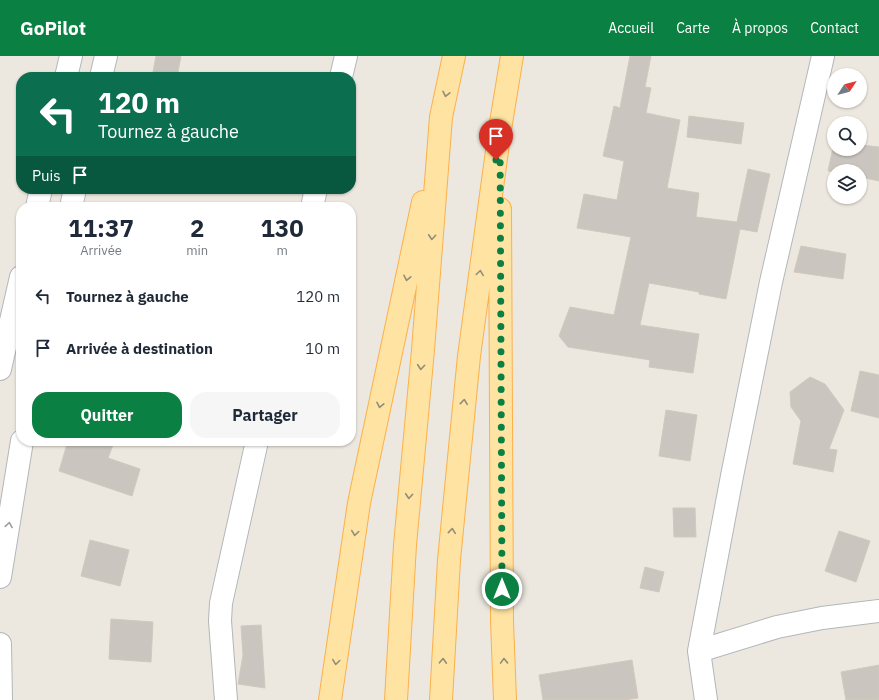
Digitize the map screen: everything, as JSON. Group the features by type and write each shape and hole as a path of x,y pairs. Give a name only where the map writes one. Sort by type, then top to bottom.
{"main road":[{"path":"330,700 359,503 454,56"},
{"path":"441,700 449,560 469,356 500,130 512,56"},
{"path":"396,700 405,545 424,342 441,117"},
{"path":"500,130 502,613 505,700"}],"street":[{"path":"67,72 71,56"},
{"path":"102,72 106,56"},
{"path":"342,72 346,56"},
{"path":"706,700 699,651 732,476 770,290 822,56"},
{"path":"0,370 3,342 16,295"},
{"path":"0,577 21,446"},
{"path":"226,700 220,621 222,603 256,446"},
{"path":"699,651 777,627 879,610"},
{"path":"0,644 2,700"}],"building":[{"path":"156,56 181,56 178,72 153,72"},
{"path":"630,56 651,56 645,87 651,88 646,113 680,120 667,188 699,193 696,217 737,222 748,169 770,174 757,232 740,229 726,299 699,294 699,292 649,283 640,325 699,334 693,373 649,367 650,360 568,347 559,336 570,307 614,315 631,237 577,228 584,194 617,200 624,161 603,156 614,106 620,108"},
{"path":"689,116 744,123 741,144 687,137"},
{"path":"867,146 879,147 879,181 867,178 867,164 830,164 831,156 867,156"},
{"path":"801,246 846,254 843,279 794,272"},
{"path":"860,371 879,375 879,418 851,411"},
{"path":"810,377 825,384 844,410 829,449 837,450 833,472 793,464 801,421 791,407 790,392"},
{"path":"666,410 697,415 690,461 659,456"},
{"path":"66,446 113,446 108,458 140,469 132,496 59,471"},
{"path":"673,508 695,508 696,537 674,537"},
{"path":"839,531 870,541 856,582 825,571"},
{"path":"90,540 129,550 120,586 81,576"},
{"path":"645,567 664,572 659,592 640,588"},
{"path":"111,619 153,622 151,662 109,659"},
{"path":"261,625 265,688 238,684 243,655 241,626"},
{"path":"632,660 638,698 624,700 543,700 539,675"},
{"path":"879,665 879,700 846,700 841,672"}],"route":[{"path":"496,160 500,130 502,589"}]}
